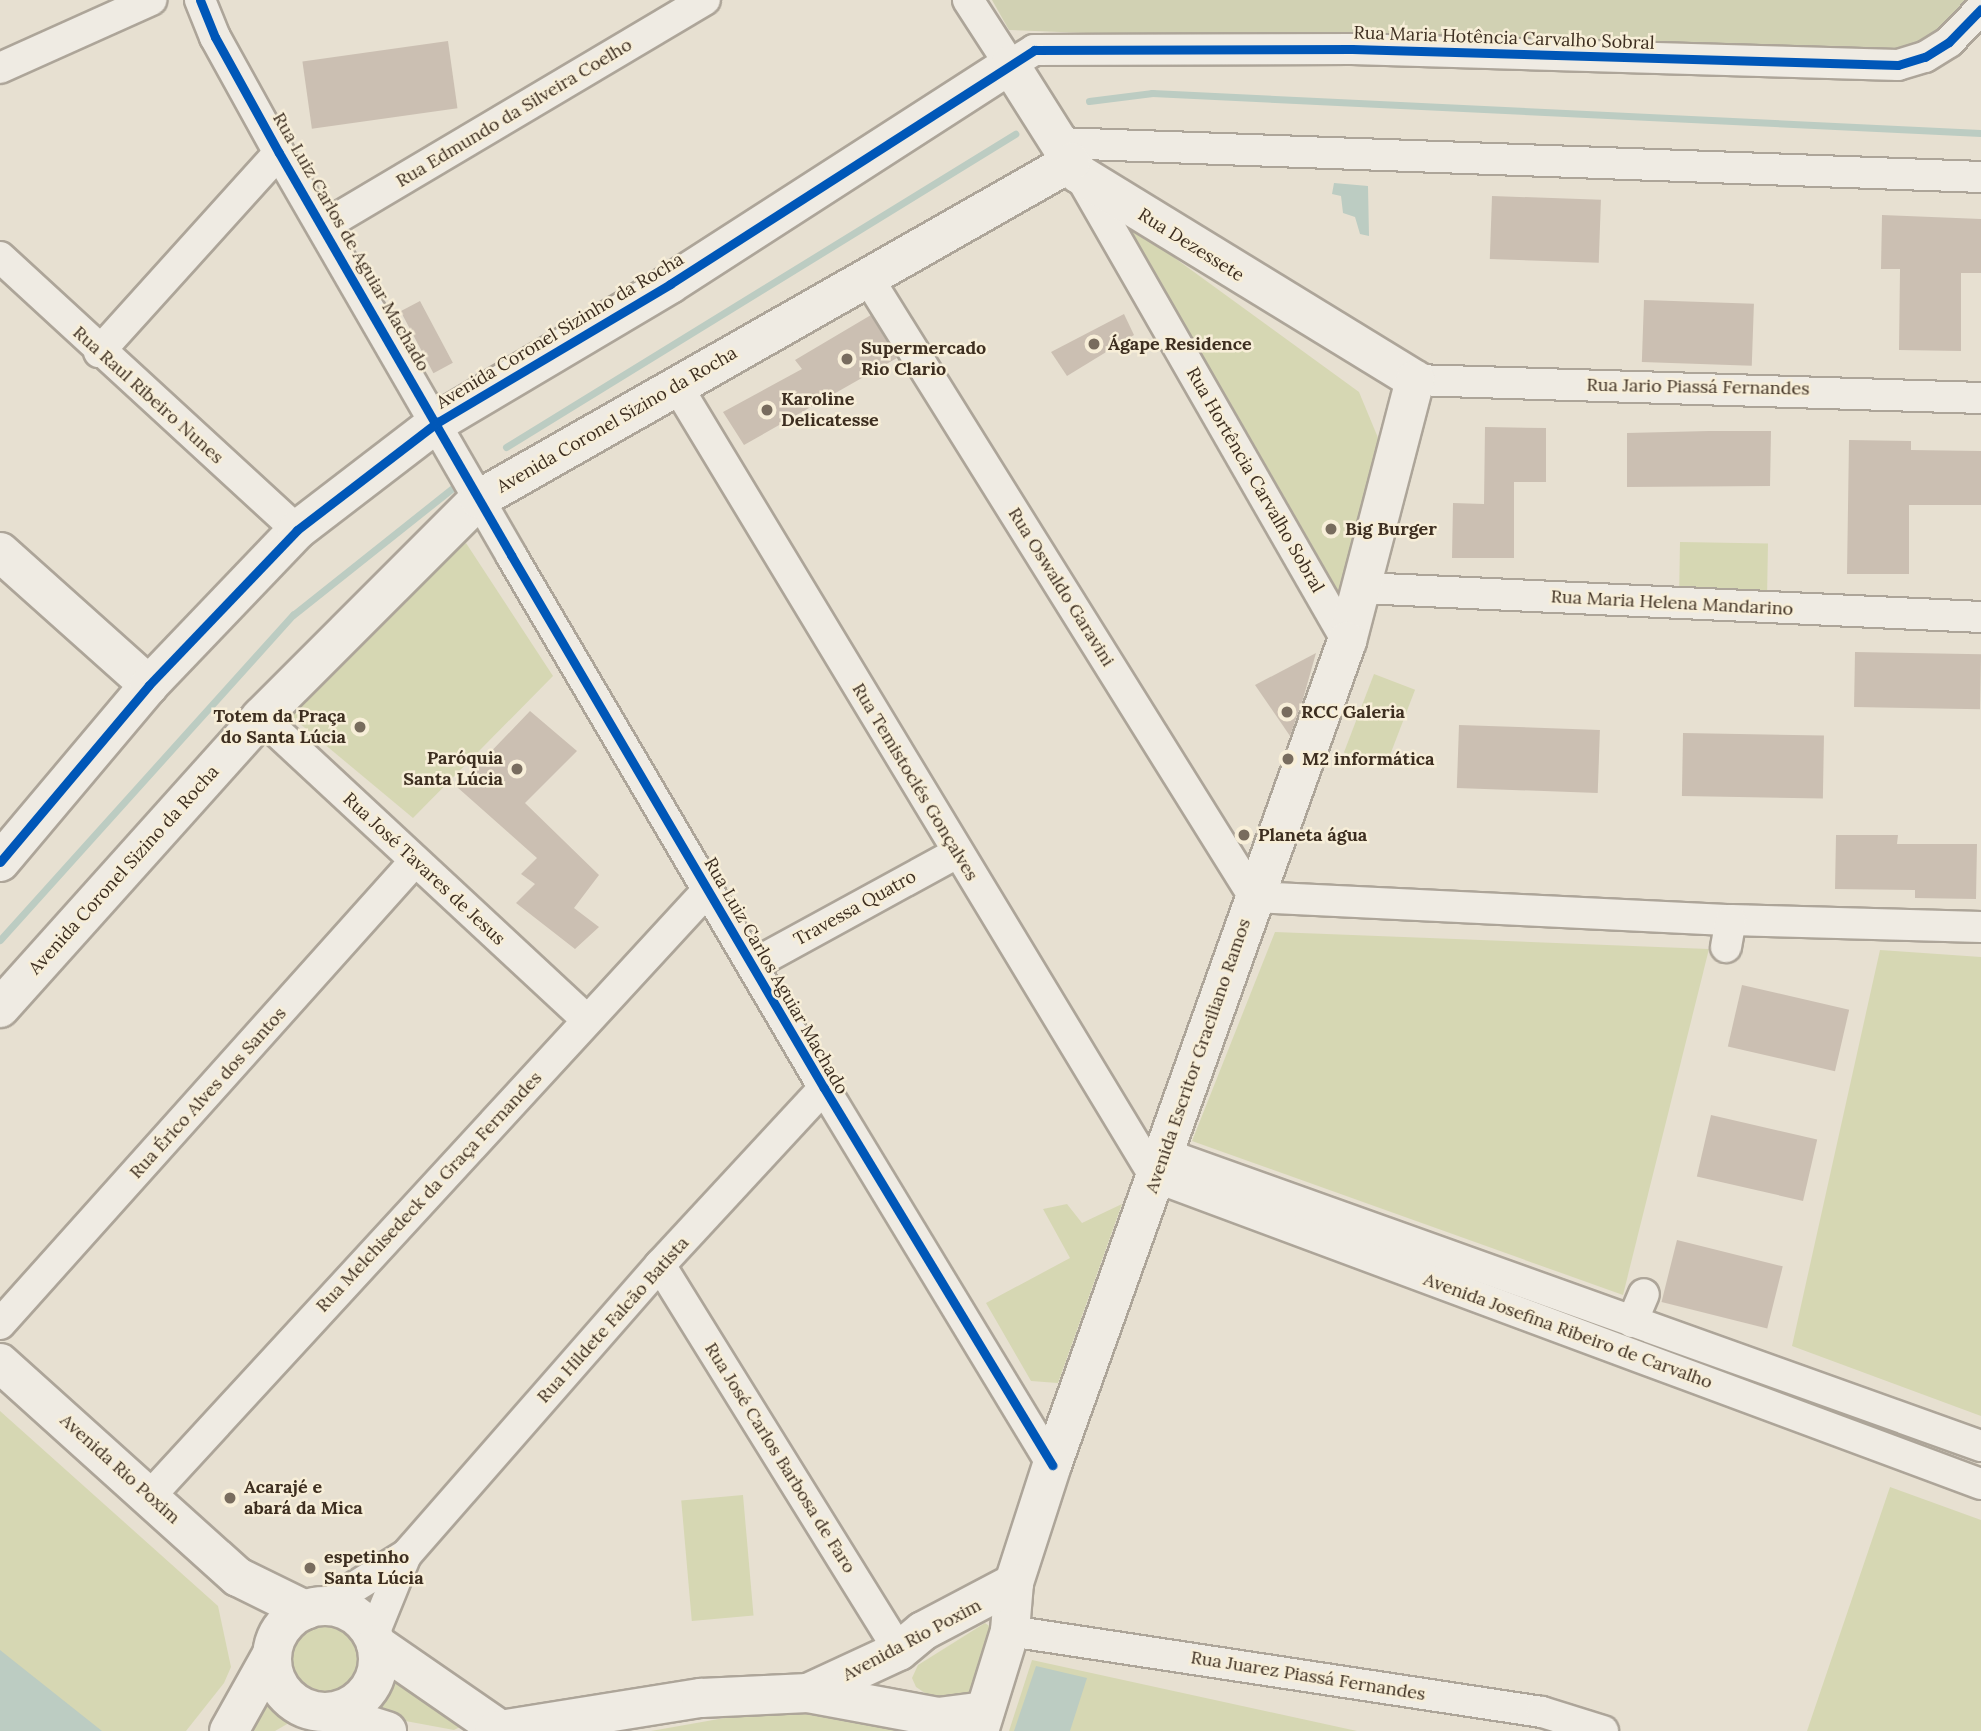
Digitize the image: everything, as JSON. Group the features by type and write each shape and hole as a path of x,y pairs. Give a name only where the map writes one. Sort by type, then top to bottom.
{"street":[{"path":"0,68 151,0"},
{"name":"Rua Luiz Carlos de Aguiar Machado","path":"200,0 215,37 279,153 438,422 479,499"},
{"name":"Rua Edmundo da Silveira Coelho","path":"324,226 705,0"},
{"path":"968,0 1010,65"},
{"name":"Rua Maria Hotência Carvalho Sobral","path":"1010,65 1034,50 1339,49 1898,65 1925,57 1949,42 1981,9"},
{"name":"Rua Dezessete","path":"1010,65 1070,160 1415,380"},
{"name":"Avenida Coronel Sizinho da Rocha","path":"0,862 149,685 297,530 438,422 670,284 1010,65"},
{"path":"99,352 279,153"},
{"path":"1070,160 1981,177"},
{"name":"Avenida Coronel Sizino da Rocha","path":"0,1008 261,717 479,499 1070,160"},
{"name":"Rua Hortência Carvalho Sobral","path":"1070,160 1347,641"},
{"name":"Rua Raul Ribeiro Nunes","path":"0,257 99,352 297,530"},
{"name":"Rua Oswaldo Garavini","path":"867,278 1254,897"},
{"name":"Rua Jario Piassá Fernandes","path":"1415,380 1811,403 1981,398"},
{"name":"Avenida Escritor Graciliano Ramos","path":"982,1721 1010,1631 1014,1583 1052,1465 1347,641 1415,380"},
{"name":"Rua Temistoclés Gonçalves","path":"677,386 957,853 1159,1165"},
{"name":"Rua Luiz Carlos Aguiar Machado","path":"479,499 754,964 824,1088 1052,1465"},
{"path":"0,552 149,685"},
{"name":"Rua Maria Helena Mandarino","path":"1362,588 1549,587 1797,602 1981,617"},
{"name":"Rua José Tavares de Jesus","path":"261,717 587,1020"},
{"name":"Travessa Quatro","path":"754,964 957,853"},
{"name":"Rua Érico Alves dos Santos","path":"0,1324 415,861"},
{"name":"Rua Melchisedeck da Graça Fernandes","path":"151,1495 708,890"},
{"path":"1254,897 1729,934 1981,927"},
{"name":"Rua Hildete Falcão Batista","path":"314,1608 406,1555 660,1265 824,1088"},
{"name":"Avenida Josefina Ribeiro de Carvalho","path":"1159,1165 1632,1322 1981,1446"},
{"name":"Avenida Josefina Ribeiro de Carvalho","path":"1159,1165 1981,1484"},
{"name":"Rua José Carlos Barbosa de Faro","path":"660,1265 899,1651"},
{"path":"1632,1322 1644,1294"},
{"name":"Avenida Rio Poxim","path":"0,1363 151,1495 238,1577 314,1608"},
{"name":"Rua Hildete Falcão Batista","path":"375,1640 406,1555"},
{"name":"Avenida Rio Poxim","path":"238,1577 272,1653"},
{"name":"Avenida Rio Poxim","path":"808,1693 899,1651 923,1631 974,1607 1014,1583"},
{"path":"974,1607 997,1611 1010,1631"},
{"path":"229,1731 290,1619 314,1608 353,1614 375,1640 500,1730"},
{"name":"Rua Juarez Piassá Fernandes","path":"1010,1631 1542,1712 1603,1731"},
{"path":"308,1718 356,1702 368,1690 378,1660 375,1640"},
{"path":"899,1651 906,1684 925,1722"},
{"path":"272,1653 278,1685 308,1718 387,1731"},
{"name":"Avenida Rio Poxim","path":"495,1731 701,1698 808,1693 925,1722 963,1717 982,1721"}],"green space":[{"path":"992,0 1973,0 1906,65 1009,30"},
{"path":"1106,208 1359,392 1381,445 1347,597 1334,603"},
{"path":"1680,542 1768,544 1767,593 1679,591"},
{"path":"466,543 553,676 413,818 287,713 415,582"},
{"path":"1374,674 1415,690 1385,768 1344,752"},
{"path":"1275,932 1709,949 1623,1295 1192,1141"},
{"path":"1880,950 1981,957 1981,1416 1792,1346"},
{"path":"1067,1204 1082,1223 1122,1204 1058,1383 1031,1381 986,1303 1070,1258 1043,1209"},
{"path":"0,1411 218,1606 231,1667 224,1683 186,1731 0,1731"},
{"path":"1890,1487 1981,1520 1981,1731 1807,1731"},
{"path":"743,1495 754,1616 692,1621 681,1500"},
{"path":"315,1615 333,1615 349,1622 361,1634 368,1650 368,1668 361,1684 349,1696 333,1703 315,1703 299,1696 287,1684 280,1668 280,1650 287,1634 299,1622"},
{"path":"985,1623 995,1630 975,1699 940,1703 916,1687 912,1678 918,1665"},
{"path":"1032,1660 1357,1731 1009,1731"},
{"path":"397,1672 474,1720 454,1730 373,1715"},
{"path":"274,1689 301,1716 275,1731 250,1731"},
{"path":"776,1709 901,1731 651,1731"}],"shaded area":[{"path":"1334,183 1368,186 1369,236 1360,234 1355,217 1343,213 1341,196 1332,194"},
{"path":"0,1650 102,1731 0,1731"},
{"path":"1036,1666 1087,1678 1070,1731 1014,1731"}],"building":[{"path":"448,41 457,108 312,129 302,61"},
{"path":"1492,196 1601,200 1599,263 1490,259"},
{"path":"1882,215 1981,219 1981,273 1961,273 1961,351 1899,350 1900,269 1881,269"},
{"path":"1644,300 1754,304 1752,366 1642,362"},
{"path":"420,301 453,363 433,373 401,311"},
{"name":"Ágape Residence","path":"1124,314 1134,335 1067,376 1051,352"},
{"path":"871,315 897,358 744,445 723,412 802,369 795,360"},
{"path":"1485,427 1546,428 1546,482 1514,482 1514,558 1452,558 1453,503 1484,504"},
{"path":"1771,431 1770,486 1627,487 1627,433"},
{"path":"1849,440 1911,441 1911,450 1981,451 1981,505 1909,505 1909,574 1847,574"},
{"path":"1855,652 1981,654 1980,709 1854,707"},
{"name":"RCC Galeria","path":"1316,653 1303,699 1290,736 1255,685"},
{"path":"530,711 577,751 525,803 599,875 574,908 599,927 575,949 516,903 535,884 521,874 537,858 457,787"},
{"path":"1459,725 1600,730 1598,793 1457,788"},
{"path":"1683,733 1824,735 1823,798 1682,796"},
{"path":"1836,835 1898,835 1897,844 1977,844 1976,899 1915,898 1915,890 1835,889"},
{"path":"1742,985 1849,1010 1835,1071 1728,1046"},
{"path":"1711,1115 1817,1140 1803,1201 1697,1176"},
{"path":"1677,1240 1783,1266 1767,1328 1662,1302"}],"waterway":[{"path":"1089,101 1152,93 1981,133"},
{"path":"506,447 1015,134"},
{"path":"0,940 293,615 454,487"}],"cycle path":[{"path":"200,0 215,37 279,153 511,555 824,1088 1052,1465"},
{"path":"0,862 149,685 297,530 438,422 670,284 1034,50 1352,49 1898,65 1925,57 1949,42 1981,9"}],"place":[{"name":"Ágape Residence","path":"1094,344"},
{"name":"Supermercado Rio Clario","path":"847,359"},
{"name":"Karoline Delicatesse","path":"767,410"},
{"name":"Big Burger","path":"1331,529"},
{"name":"RCC Galeria","path":"1287,712"},
{"name":"Totem da Praça do Santa Lúcia","path":"360,727"},
{"name":"M2 informática","path":"1288,759"},
{"name":"Paróquia Santa Lúcia","path":"517,769"},
{"name":"Planeta água","path":"1244,835"},
{"name":"Acarajé e abará da Mica","path":"230,1498"},
{"name":"espetinho Santa Lúcia","path":"310,1568"}]}
